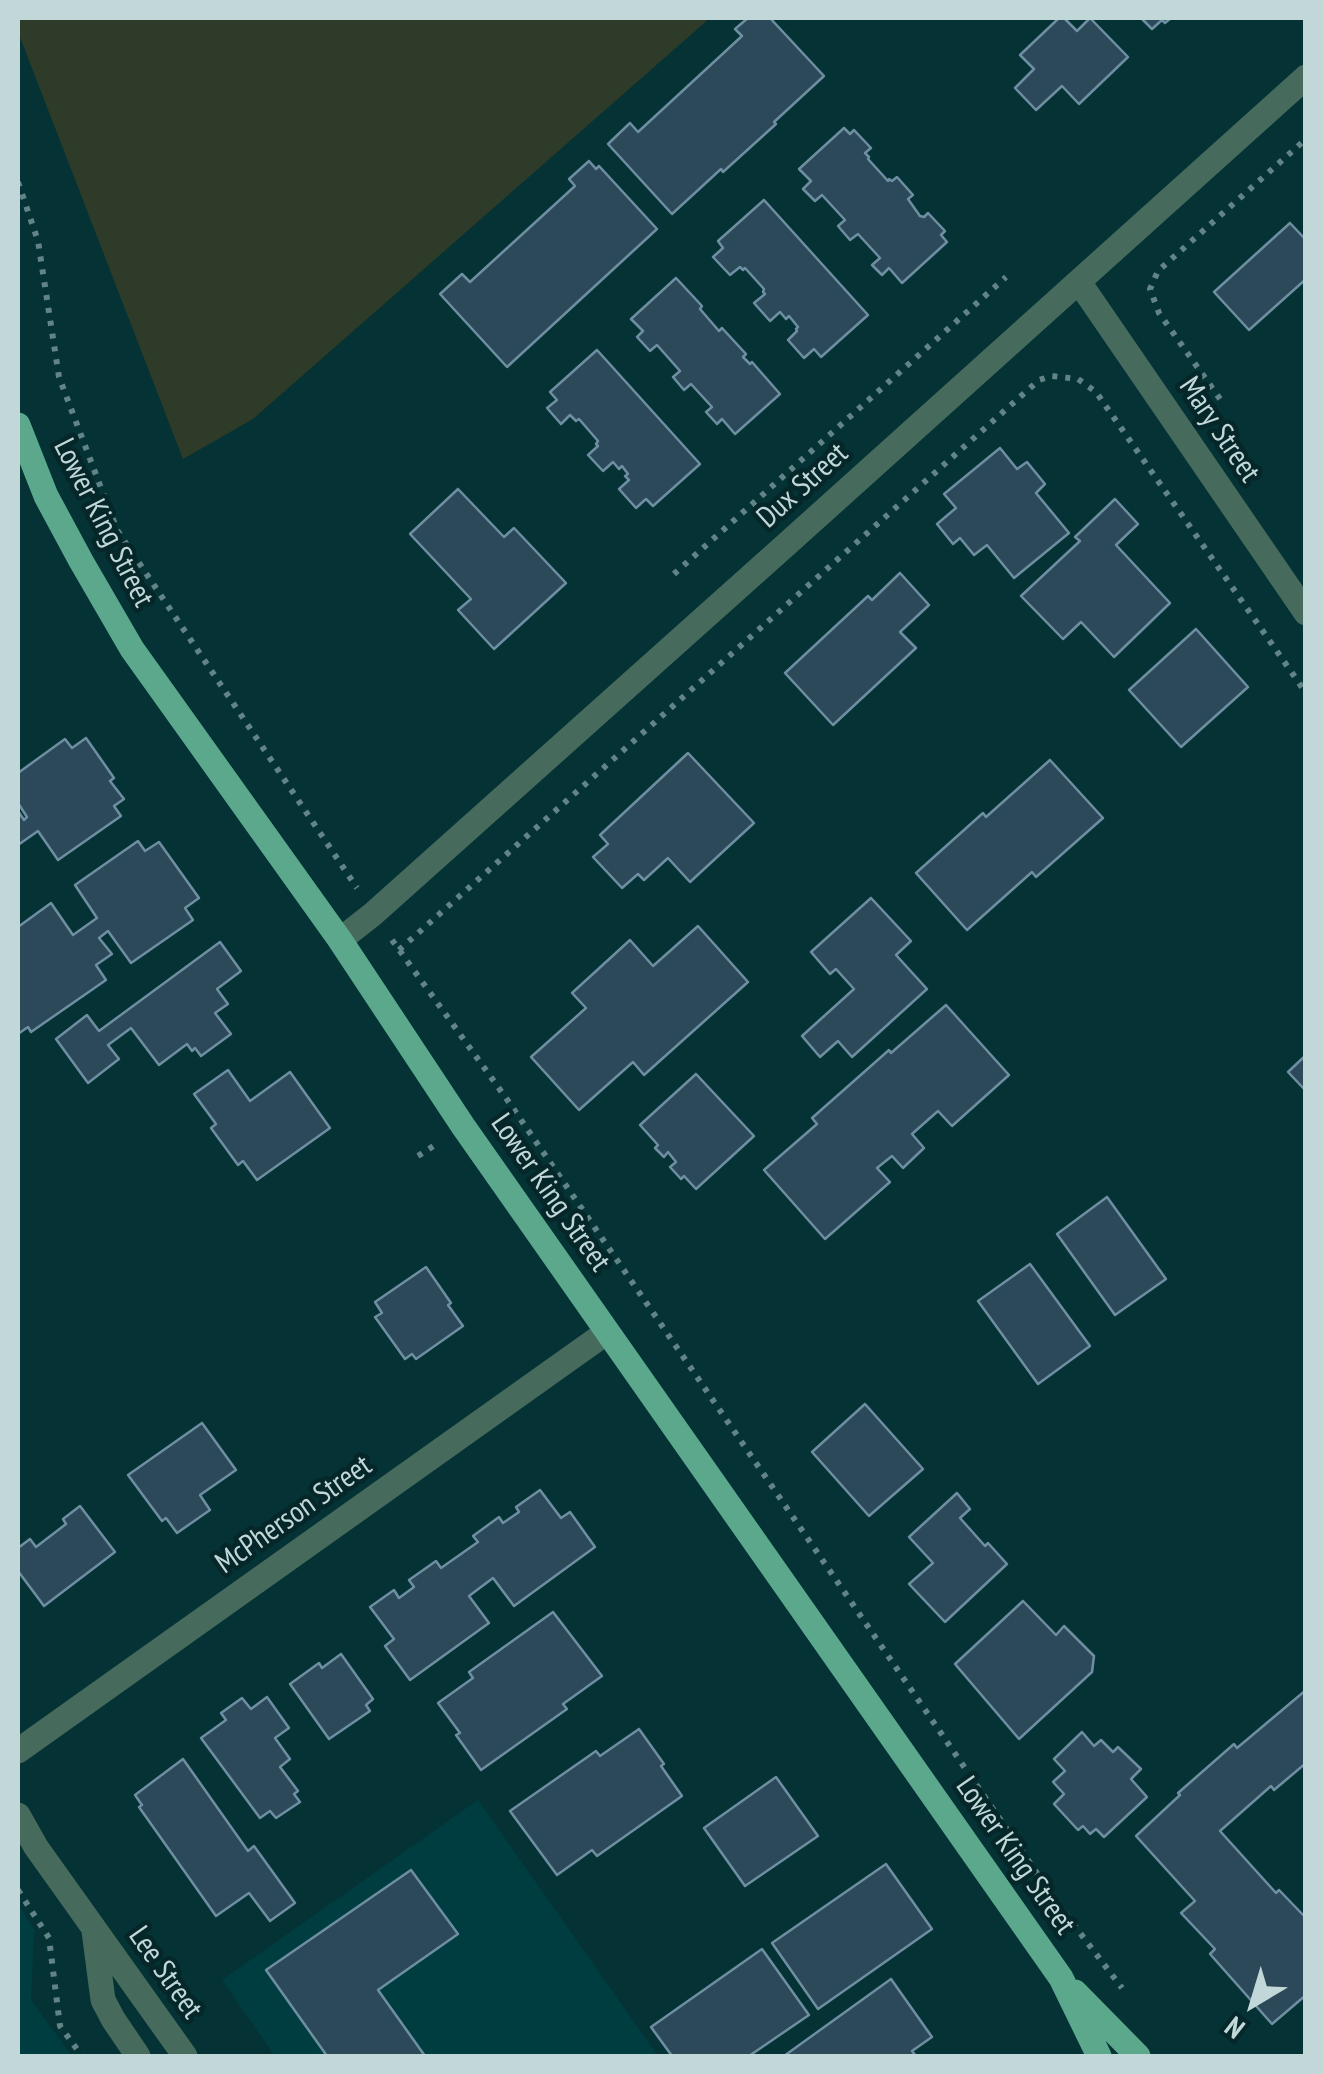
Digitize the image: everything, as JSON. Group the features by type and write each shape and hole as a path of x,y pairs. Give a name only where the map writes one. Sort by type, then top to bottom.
{"main road":[{"name":"Lower King Street","path":"18,425 46,496 132,649 340,940 607,1332 1061,1978 1099,2056"},
{"name":"Lower King Street","path":"1061,1978 1138,2056"}],"street":[{"name":"Dux Street","path":"340,940 374,914 1306,77"},
{"name":"Mary Street","path":"1079,282 1306,614"},
{"name":"McPherson Street","path":"18,1751 607,1332"},
{"name":"Lee Street","path":"18,1816 184,2056"},
{"name":"Lee Street","path":"93,1926 104,2000 112,2019 138,2056"}],"path":[{"path":"1220,398 1159,313 1150,289 1158,272 1306,139"},
{"path":"18,182 38,241 59,377 117,530 374,914 506,1098 1058,1904 1128,1996"},
{"path":"674,574 1006,277"},
{"path":"399,950 1039,380 1052,376 1078,379 1096,392 1306,692"},
{"path":"18,1890 49,1938 60,2026 82,2056"}],"shaded area":[{"path":"478,1800 658,2056 275,2056 222,1980"},
{"path":"18,1905 34,1929 31,2000 72,2056 18,2056"}],"green space":[{"path":"18,18 710,18 253,419 183,459 18,32"}],"building":[{"path":"748,18 770,18 824,76 776,124 672,214 608,144 630,123 638,132 742,36 735,29"},
{"path":"1059,18 1077,31 1090,18 1128,57 1079,104 1062,86 1036,110 1015,88 1034,69 1020,55"},
{"path":"1141,18 1171,18 1152,29"},
{"path":"844,128 850,134 854,130 871,148 865,153 868,159 888,181 897,177 913,195 908,199 920,216 928,213 945,231 941,235 947,242 902,283 889,268 882,275 872,265 880,258 858,234 850,240 838,226 845,220 822,195 815,201 803,189 811,181 799,169"},
{"path":"589,161 596,169 599,166 657,229 507,367 440,294 462,274 470,282 575,186 569,179"},
{"path":"764,200 868,315 821,357 814,349 804,358 788,340 798,327 789,316 786,319 780,312 770,321 754,303 765,294 764,289 745,268 740,267 730,275 713,257 723,248 718,241"},
{"path":"1290,223 1306,240 1306,279 1249,330 1214,292"},
{"path":"676,278 719,331 722,328 746,354 743,357 780,394 735,434 722,419 717,424 706,412 712,407 691,384 684,390 673,377 680,371 657,345 650,351 637,337 643,331 631,319"},
{"path":"597,350 700,464 653,506 646,499 636,508 619,489 629,480 622,466 619,469 613,462 603,471 588,455 598,441 579,419 576,421 570,415 561,424 547,408 557,400 550,392"},
{"path":"1000,448 1017,469 1027,462 1045,484 1036,493 1069,533 1014,578 987,545 974,555 960,538 953,544 937,524 956,508 944,494"},
{"path":"458,489 504,537 514,528 566,583 494,649 458,610 471,599 410,534"},
{"path":"1115,499 1138,524 1116,545 1170,603 1114,657 1081,622 1063,639 1021,596 1080,541 1075,537"},
{"path":"900,573 929,605 900,632 916,648 833,725 785,673 868,596 872,600"},
{"path":"1196,629 1248,687 1181,747 1129,690"},
{"path":"86,738 124,799 114,806 121,816 58,860 38,831 18,845 18,811 24,820 27,817 18,803 18,773 65,739 72,748"},
{"path":"688,753 754,823 690,882 668,858 644,880 638,874 622,888 593,857 608,844 600,835"},
{"path":"1050,760 1103,818 1036,877 1032,872 967,930 916,873"},
{"path":"138,841 145,851 159,842 199,898 185,908 193,920 131,963 108,931 99,938 112,954 96,965 106,980 31,1032 28,1027 18,1034 18,927 51,903 73,935 97,918 75,885"},
{"path":"871,898 911,941 896,955 927,989 852,1057 838,1041 820,1057 802,1036 854,989 836,969 830,974 811,952"},
{"path":"698,926 748,982 644,1075 633,1062 579,1110 531,1057 586,1008 572,993 630,940 653,966"},
{"path":"220,942 241,971 217,989 228,1004 215,1013 231,1034 201,1056 187,1044 159,1065 131,1028 108,1045 119,1059 88,1083 56,1039 87,1015 99,1031"},
{"path":"946,1005 1009,1075 952,1126 938,1111 912,1134 924,1148 903,1168 892,1156 877,1168 890,1182 825,1239 764,1170 817,1124 812,1118"},
{"path":"1306,1055 1306,1091 1288,1072"},
{"path":"228,1070 250,1101 290,1072 330,1128 257,1180 243,1161 238,1165 211,1128 216,1124 194,1094"},
{"path":"696,1074 754,1136 696,1189 670,1167 676,1162 668,1152 664,1157 655,1148 658,1145 640,1125"},
{"path":"1107,1197 1166,1279 1115,1315 1057,1234"},
{"path":"1030,1264 1090,1346 1038,1384 978,1301"},
{"path":"426,1267 463,1326 416,1359 412,1354 405,1359 375,1317 382,1313 375,1302"},
{"path":"865,1404 923,1469 869,1516 812,1452"},
{"path":"202,1423 236,1470 200,1495 210,1510 177,1533 166,1518 162,1521 128,1475"},
{"path":"540,1490 561,1518 570,1512 595,1547 514,1606 493,1578 469,1596 489,1623 410,1680 385,1646 394,1639 370,1607 394,1590 399,1598 414,1587 409,1580 436,1561 441,1568 478,1542 473,1536 499,1517 503,1523 519,1512 516,1507"},
{"path":"957,1493 970,1509 960,1518 1007,1564 945,1622 909,1584 933,1563 909,1537"},
{"path":"80,1506 115,1552 44,1606 18,1571 18,1548 30,1539 36,1547 66,1524 63,1519"},
{"path":"1023,1601 1056,1635 1064,1626 1094,1656 1092,1672 1019,1739 955,1664"},
{"path":"553,1612 602,1676 563,1704 567,1709 481,1770 438,1703 473,1678 469,1672"},
{"path":"341,1654 373,1699 366,1705 370,1711 329,1739 290,1684 319,1663 322,1668"},
{"path":"1306,1690 1306,1763 1274,1790 1271,1786 1220,1831 1276,1893 1279,1890 1306,1918 1306,1995 1272,2024 1210,1954 1215,1949 1181,1913 1195,1901 1136,1836 1234,1744 1237,1748"},
{"path":"267,1697 289,1728 275,1738 290,1759 280,1767 298,1791 294,1794 300,1802 276,1818 270,1811 260,1818 201,1738 226,1720 221,1713 242,1698 251,1709"},
{"path":"639,1729 682,1796 597,1856 592,1850 557,1875 510,1811 596,1751 600,1756"},
{"path":"1082,1732 1094,1746 1101,1740 1113,1752 1118,1747 1141,1769 1131,1779 1147,1797 1104,1837 1096,1829 1090,1834 1083,1826 1078,1830 1054,1804 1064,1794 1053,1782 1065,1771 1054,1759"},
{"path":"183,1759 248,1851 254,1846 295,1903 270,1921 249,1893 216,1916 139,1807 142,1805 135,1795"},
{"path":"776,1777 818,1836 745,1886 704,1828"},
{"path":"886,1864 932,1929 818,2009 772,1943"},
{"path":"411,1870 458,1934 378,1990 425,2056 327,2056 266,1970"},
{"path":"762,1949 809,2015 749,2056 672,2056 651,2027"},
{"path":"891,1979 932,2037 912,2051 916,2056 784,2056"}]}
